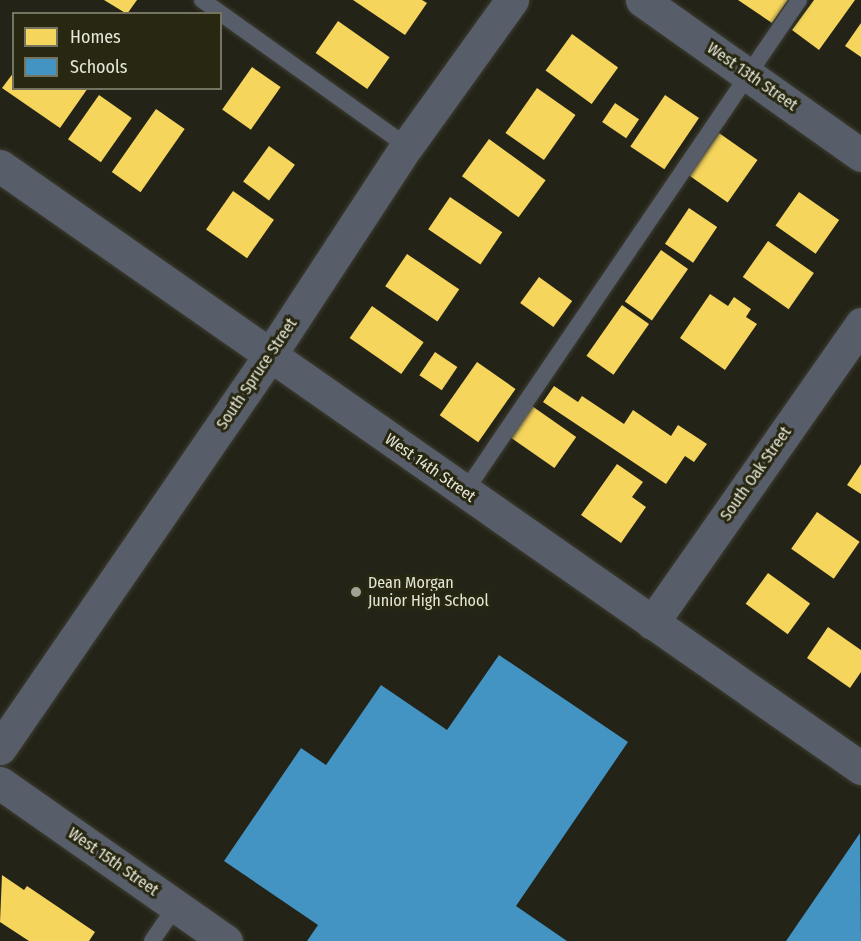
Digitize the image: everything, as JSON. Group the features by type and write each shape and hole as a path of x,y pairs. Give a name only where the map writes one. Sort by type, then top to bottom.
{"street":[{"name":"South Spruce Street","path":"0,748 270,355 407,146 512,0"},
{"name":"West 13th Street","path":"642,0 861,155"},
{"name":"West 14th Street","path":"0,166 652,623 857,758"},
{"name":"South Oak Street","path":"652,623 861,324"},
{"name":"West 15th Street","path":"0,783 226,941"}],"lane":[{"path":"202,0 219,12"},
{"path":"464,493 799,0"},
{"path":"222,14 407,146"},
{"path":"152,941 176,906"}],"building: Homes":[{"path":"104,0 137,0 128,12 124,12"},
{"path":"353,0 422,0 427,3 405,35"},
{"path":"738,0 788,0 772,23"},
{"path":"814,0 855,0 819,50 792,30"},
{"path":"338,21 390,57 367,89 316,53"},
{"path":"861,23 861,57 845,46"},
{"path":"572,34 618,68 592,104 546,70"},
{"path":"252,67 281,87 251,130 222,110"},
{"path":"12,75 12,90 87,90 60,128 2,88"},
{"path":"537,88 576,115 544,160 505,133"},
{"path":"99,95 132,118 101,162 68,139"},
{"path":"665,95 699,118 664,169 630,146"},
{"path":"615,103 639,119 626,138 602,122"},
{"path":"156,109 185,129 141,192 112,172"},
{"path":"719,133 758,160 728,203 689,176"},
{"path":"489,139 546,180 519,217 462,176"},
{"path":"269,146 295,165 269,200 243,182"},
{"path":"233,191 274,220 247,258 206,230"},
{"path":"799,192 839,220 816,254 775,226"},
{"path":"450,197 502,232 480,265 428,229"},
{"path":"689,208 717,227 693,263 665,244"},
{"path":"768,241 814,273 789,309 743,277"},
{"path":"661,250 688,269 652,321 625,302"},
{"path":"407,254 459,289 437,322 385,286"},
{"path":"539,277 572,301 553,327 520,303"},
{"path":"710,294 728,306 734,297 751,309 746,317 757,324 725,370 680,338"},
{"path":"622,305 649,324 613,375 586,356"},
{"path":"372,306 424,342 401,374 350,338"},
{"path":"435,352 457,367 442,390 419,375"},
{"path":"477,362 516,389 478,442 440,415"},
{"path":"554,386 578,402 582,396 624,424 633,410 671,436 678,425 707,444 694,462 685,456 666,484 543,402"},
{"path":"532,406 576,437 554,468 510,437"},
{"path":"617,464 643,482 632,497 646,507 621,543 581,515"},
{"path":"861,464 861,494 847,485"},
{"path":"817,512 860,542 834,579 791,549"},
{"path":"768,573 810,604 788,634 746,604"},
{"path":"828,627 861,650 861,672 850,688 807,658"},
{"path":"2,875 24,890 27,886 95,932 89,941 29,941 0,922"}],"building: Schools":[{"path":"499,655 628,742 516,906 567,941 307,941 318,925 224,861 301,748 326,765 381,685 447,730"},
{"path":"860,833 861,941 786,941"}],"place":[{"name":"Dean Morgan Junior High School","path":"356,592"}]}
